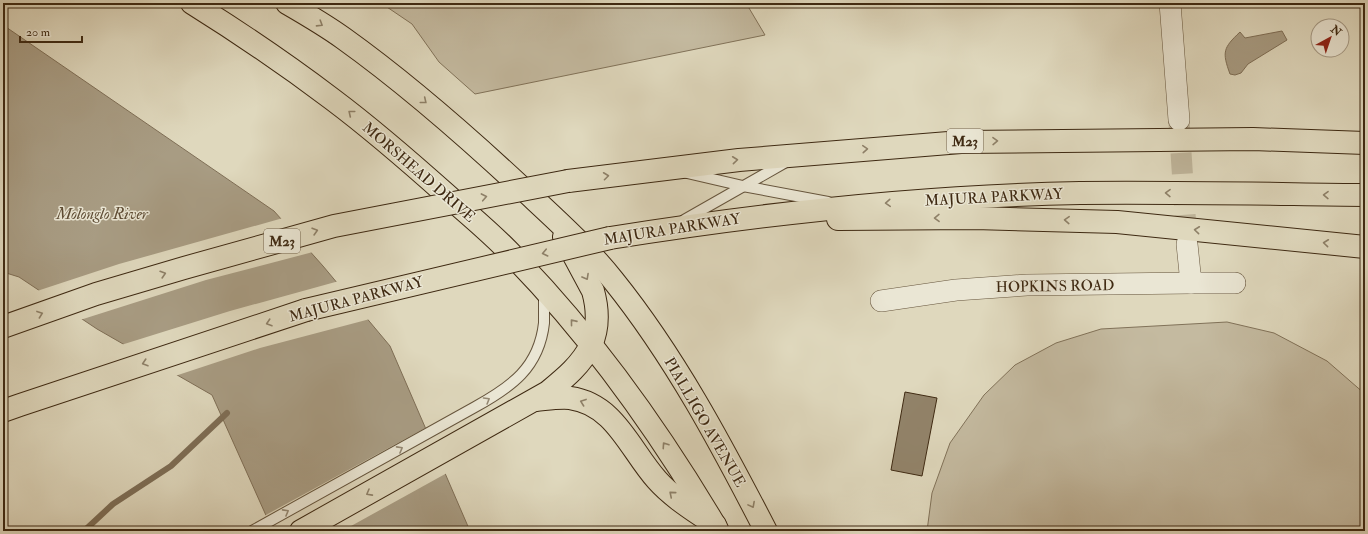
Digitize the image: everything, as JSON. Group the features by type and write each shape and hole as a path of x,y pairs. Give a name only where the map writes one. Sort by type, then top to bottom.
{"main road":[{"name":"MORSHEAD DRIVE","path":"192,3 282,62 333,99 381,138 514,256 544,289 615,374 689,481 716,528"},
{"path":"287,3 341,36 394,77 441,115 489,157 554,218 593,291 597,309 595,334 584,357 568,376 548,392 301,531"},
{"name":"M23","path":"3,328 96,294 334,226 568,181 667,168 800,154 961,142 1253,139 1365,143"},
{"name":"MAJURA PARKWAY","path":"12,408 306,310 610,238 671,228 771,214 850,206 933,200 1079,193 1365,195"},
{"path":"771,214 848,220 976,218 1117,222 1365,247"},
{"name":"PIALLIGO AVENUE","path":"554,218 607,272 640,315 678,370 718,440 766,531"},
{"path":"535,400 570,398 587,403 606,414 623,432 650,471 666,489 716,528"}],"street":[{"path":"1170,3 1179,120"},
{"path":"1187,244 1191,283"},
{"name":"HOPKINS ROAD","path":"881,301 963,289 1027,285 1234,283"}],"lane":[{"path":"671,228 800,154"},
{"path":"667,168 744,186 850,206"},
{"path":"252,531 489,400 507,388 530,365 536,355 544,322 544,289"}],"shaded area":[{"path":"381,3 746,3 765,35 475,94 439,62 412,24"},
{"path":"1227,322 1274,333 1327,361 1365,394 1365,531 927,531 932,493 950,443 984,395 1015,365 1056,343 1101,329"}],"water":[{"name":"Molonglo River","path":"3,25 274,211 323,266 390,346 470,531 273,531 212,395 97,329 19,277 3,272"},
{"path":"1282,31 1287,40 1248,64 1241,73 1235,75 1230,74 1225,55 1230,42 1240,32 1245,38"}],"pier":[{"path":"283,218 313,252 206,280 80,320 37,291 119,264"},
{"path":"339,281 370,319 260,348 175,376 121,345 230,311"},
{"path":"427,427 447,473 342,531 271,531 264,516"}],"building":[{"path":"905,392 937,398 922,476 891,470"}],"waterway":[{"path":"84,531 113,504 171,466 227,413"}],"tunnel":[{"path":"1179,122 1187,244"}]}
